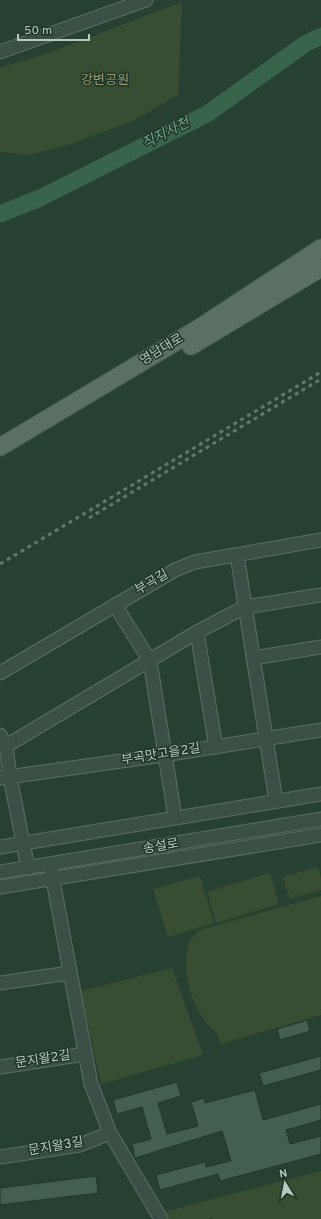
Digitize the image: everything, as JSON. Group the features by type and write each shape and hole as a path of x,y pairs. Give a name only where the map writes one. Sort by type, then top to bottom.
{"main road":[{"name":"영남대로","path":"0,447 199,328 317,250"},
{"name":"영남대로","path":"0,460 321,268"}],"street":[{"path":"0,52 146,0"},
{"name":"부곡길","path":"0,673 175,570 195,562 321,540"},
{"path":"237,555 276,801"},
{"path":"28,868 24,842 5,777 3,740 150,661 197,632 245,607 321,595"},
{"path":"115,605 150,661 174,817"},
{"path":"197,632 216,747"},
{"path":"253,658 321,647"},
{"name":"부곡맛고을2길","path":"5,777 164,755 321,730"},
{"path":"0,846 321,794"},
{"name":"송설로","path":"0,872 321,820"},
{"name":"송설로","path":"0,887 321,835"},
{"path":"50,864 69,973 91,1084 110,1133 160,1219"},
{"path":"0,983 69,973"},
{"name":"문지왈2길","path":"0,1067 85,1054"},
{"name":"문지왈3길","path":"0,1157 80,1145 110,1133"}],"green space":[{"name":"강변공원","path":"182,2 178,95 135,120 71,144 28,155 0,152 0,68 48,53"},
{"path":"318,867 321,878 321,890 290,899 283,877"},
{"path":"270,873 279,904 216,923 207,892"},
{"path":"200,876 214,923 168,937 153,889"},
{"path":"321,896 321,1015 220,1044 218,1034 202,1017 191,995 186,970 186,958 191,940 200,930"},
{"path":"172,968 203,1055 101,1084 81,991"},
{"path":"321,1171 321,1219 213,1219 212,1217 208,1219 166,1219 163,1212"}],"building":[{"path":"307,1020 310,1031 280,1040 277,1029"},
{"path":"321,1056 321,1070 263,1086 259,1073"},
{"path":"177,1082 181,1096 158,1103 167,1134 198,1126 191,1102 204,1098 205,1103 255,1090 263,1120 321,1104 321,1120 286,1130 290,1144 321,1136 321,1154 220,1181 218,1174 160,1190 156,1175 205,1162 206,1167 231,1161 222,1131 135,1158 132,1144 151,1139 142,1107 117,1114 113,1100"},
{"path":"96,1176 98,1193 0,1205 0,1188"}],"waterway":[{"name":"직지사천","path":"0,214 40,198 207,114 305,44 321,36"}],"railway":[{"path":"0,564 321,372"},
{"path":"89,518 321,379"}]}
